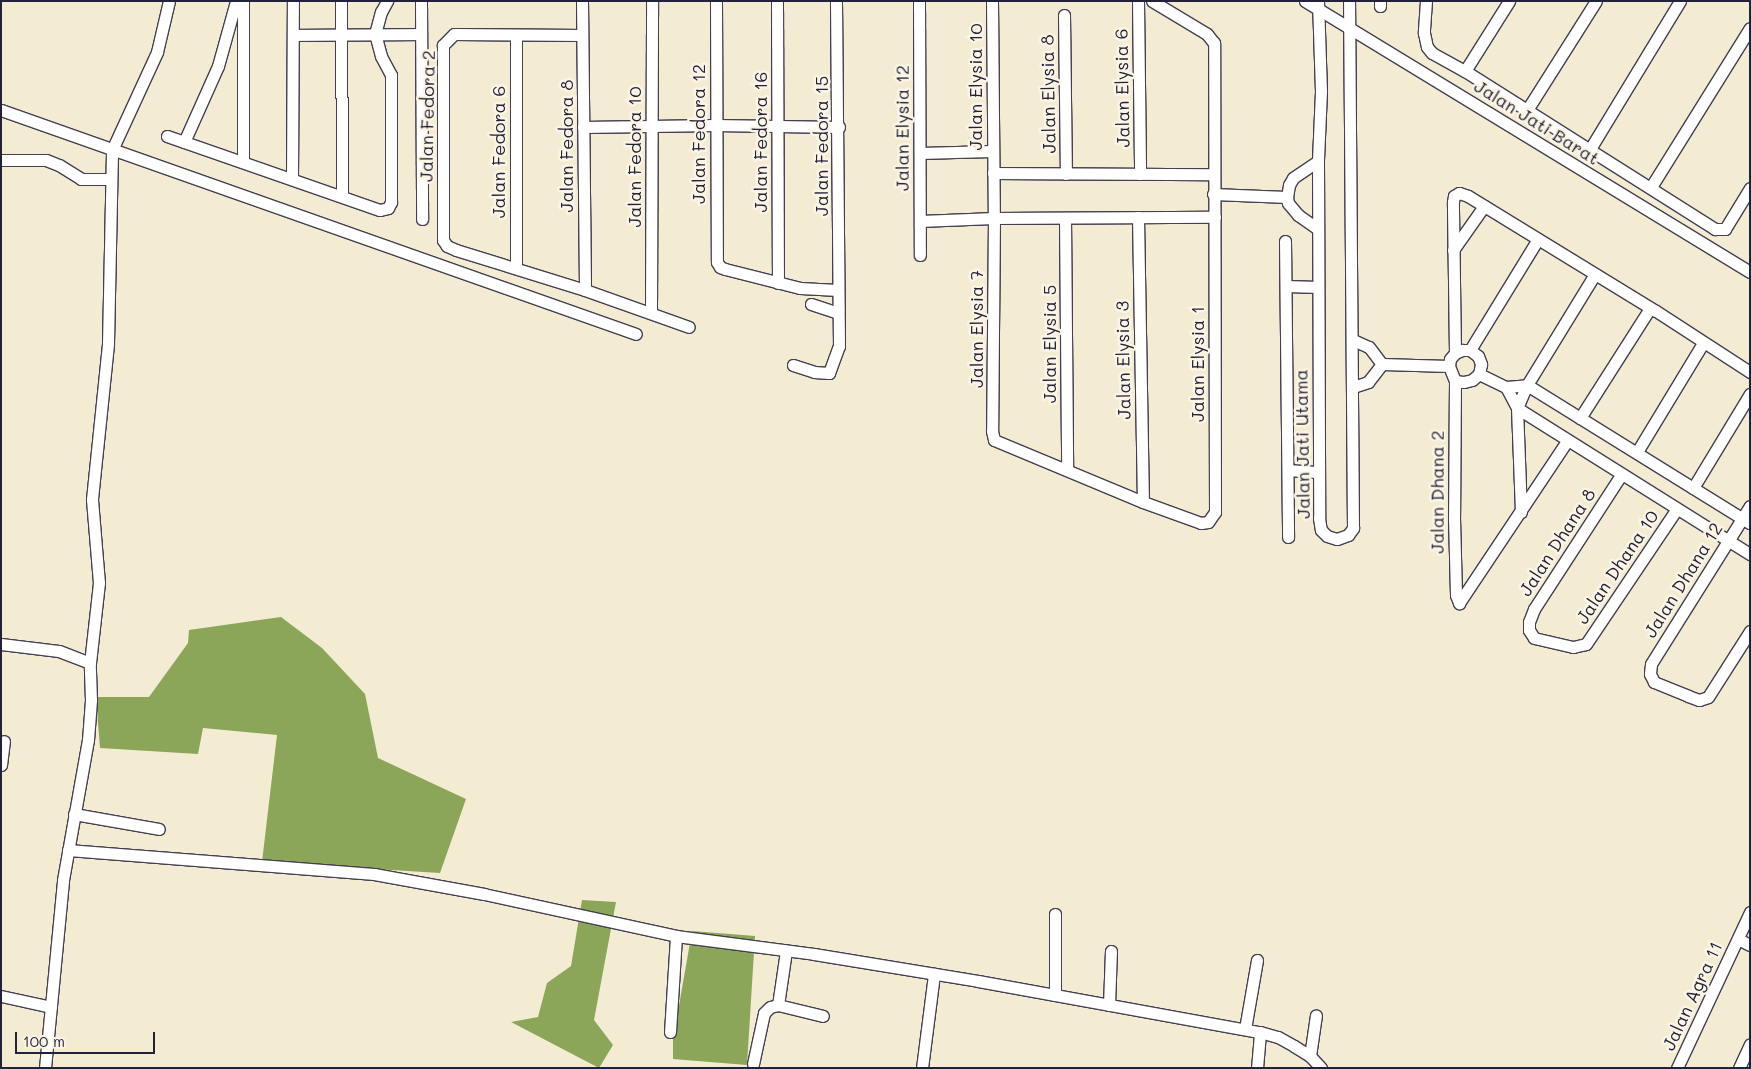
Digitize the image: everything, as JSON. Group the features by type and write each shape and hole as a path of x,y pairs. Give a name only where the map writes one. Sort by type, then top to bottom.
{"street":[{"path":"45,1068 63,880 88,740 91,700 90,663 99,583 92,499 107,352 112,150 156,52 169,1"},
{"path":"184,142 218,66 236,1"},
{"path":"243,1 243,162"},
{"path":"292,179 293,1"},
{"path":"341,1 342,196"},
{"path":"167,136 380,210 388,208 391,202 391,75 381,56 375,34 381,12 387,1"},
{"path":"421,1 422,219"},
{"name":"Jalan Fedora 8","path":"582,1 585,290"},
{"name":"Jalan Fedora 10","path":"651,312 652,1"},
{"name":"Jalan Fedora 12","path":"716,1 717,262 720,267 778,282"},
{"name":"Jalan Fedora 16","path":"777,1 778,282"},
{"name":"Jalan Fedora 15","path":"793,365 814,372 830,373 839,346 839,127 836,1"},
{"name":"Jalan Elysia 12","path":"919,1 920,255"},
{"name":"Jalan Elysia 10","path":"992,1 994,218"},
{"name":"Jalan Elysia 6","path":"1138,1 1140,174"},
{"name":"Jalan Elysia 1","path":"1143,502 1202,523 1208,522 1215,512 1214,43 1207,34 1152,1"},
{"name":"Jalan Jati Barat","path":"1305,1 1318,5 1351,28 1750,272"},
{"name":"Jalan Jati Utama","path":"1318,5 1321,90 1318,161 1319,472 1321,530 1327,536 1337,539 1348,535 1353,528 1351,28 1349,1"},
{"path":"1426,1 1424,33 1427,47 1432,53 1465,71 1715,229 1725,229 1749,190"},
{"path":"1465,71 1509,1"},
{"path":"1527,110 1596,1"},
{"path":"1590,149 1680,1"},
{"name":"Jalan Elysia 8","path":"1064,15 1066,174"},
{"path":"1651,187 1750,28"},
{"path":"293,35 421,34"},
{"name":"Jalan Fedora 2","path":"516,268 456,250 447,246 444,240 444,45 454,34 582,36"},
{"name":"Jalan Fedora 6","path":"516,35 516,268"},
{"path":"1,110 636,334"},
{"path":"583,127 715,125 839,127"},
{"path":"920,153 992,151"},
{"path":"1,160 46,160 59,164 81,179 111,179"},
{"path":"1318,161 1293,178 1289,185 1287,197 1288,203 1298,215 1318,229"},
{"path":"993,173 1213,174"},
{"path":"1455,353 1454,196 1459,193 1468,196 1595,274 1750,372"},
{"path":"1213,194 1287,197"},
{"path":"1453,250 1484,206"},
{"name":"Jalan Elysia 3","path":"1138,217 1143,502"},
{"path":"920,221 994,218 1214,217"},
{"name":"Jalan Elysia 7","path":"994,218 992,430 994,440 1067,470"},
{"name":"Jalan Elysia 5","path":"1065,218 1067,470"},
{"path":"1470,350 1538,239"},
{"path":"1286,242 1288,538"},
{"path":"516,268 651,312 689,327"},
{"path":"1517,408 1527,385 1595,274"},
{"path":"778,282 813,290 838,290"},
{"path":"1286,286 1318,286"},
{"path":"811,304 838,313"},
{"path":"1580,418 1650,308"},
{"path":"1353,340 1369,347 1382,364"},
{"path":"1637,452 1703,343"},
{"path":"1462,350 1470,350 1478,356 1481,364 1479,374 1472,380 1455,381 1449,366 1450,359 1455,353 1462,350"},
{"path":"1382,364 1449,366"},
{"path":"1353,388 1368,382 1382,364"},
{"path":"1479,374 1506,387 1527,385 1746,521"},
{"name":"Jalan Dhana 2","path":"1455,381 1455,561 1456,594 1460,603 1521,512"},
{"path":"1506,387 1517,408 1521,512"},
{"path":"1693,488 1750,394"},
{"path":"1517,408 1676,510 1750,554"},
{"path":"1521,512 1567,441"},
{"path":"1067,470 1143,502"},
{"path":"1288,470 1319,472"},
{"name":"Jalan Dhana 8","path":"1586,644 1572,647 1534,638 1529,630 1529,622 1534,609 1621,475"},
{"name":"Jalan Dhana 12","path":"1750,506 1746,521 1728,541 1651,664 1650,674 1654,682 1688,696 1699,700 1708,697 1750,631"},
{"name":"Jalan Dhana 10","path":"1586,644 1676,510"},
{"path":"1,644 59,651 90,663"},
{"path":"1,765 4,741"},
{"path":"74,814 159,829"},
{"path":"68,850 374,874 484,894 676,936 934,974 1260,1032 1278,1037 1310,1056 1321,1068"},
{"name":"Jalan Agra 11","path":"1677,1068 1750,912"},
{"path":"1055,914 1055,995"},
{"path":"670,1032 676,936"},
{"path":"1738,939 1750,945"},
{"path":"778,1005 786,951"},
{"path":"1109,1005 1111,951"},
{"path":"1245,1029 1257,960"},
{"path":"922,1068 934,974"},
{"path":"1,996 51,1007"},
{"path":"753,1064 764,1013 770,1007 778,1005 823,1016"},
{"path":"1310,1056 1316,1015"},
{"path":"1257,1068 1260,1032"},
{"path":"1739,1068 1750,1044"}],"green space":[{"path":"281,617 322,648 365,694 378,758 466,799 440,873 262,862 277,735 203,728 198,754 100,748 96,697 149,697 188,643 189,630"},
{"path":"582,900 616,902 594,1020 613,1045 599,1068 511,1022 538,1017 547,983 571,966"},
{"path":"692,931 755,936 747,1065 673,1059 673,1040"}]}
